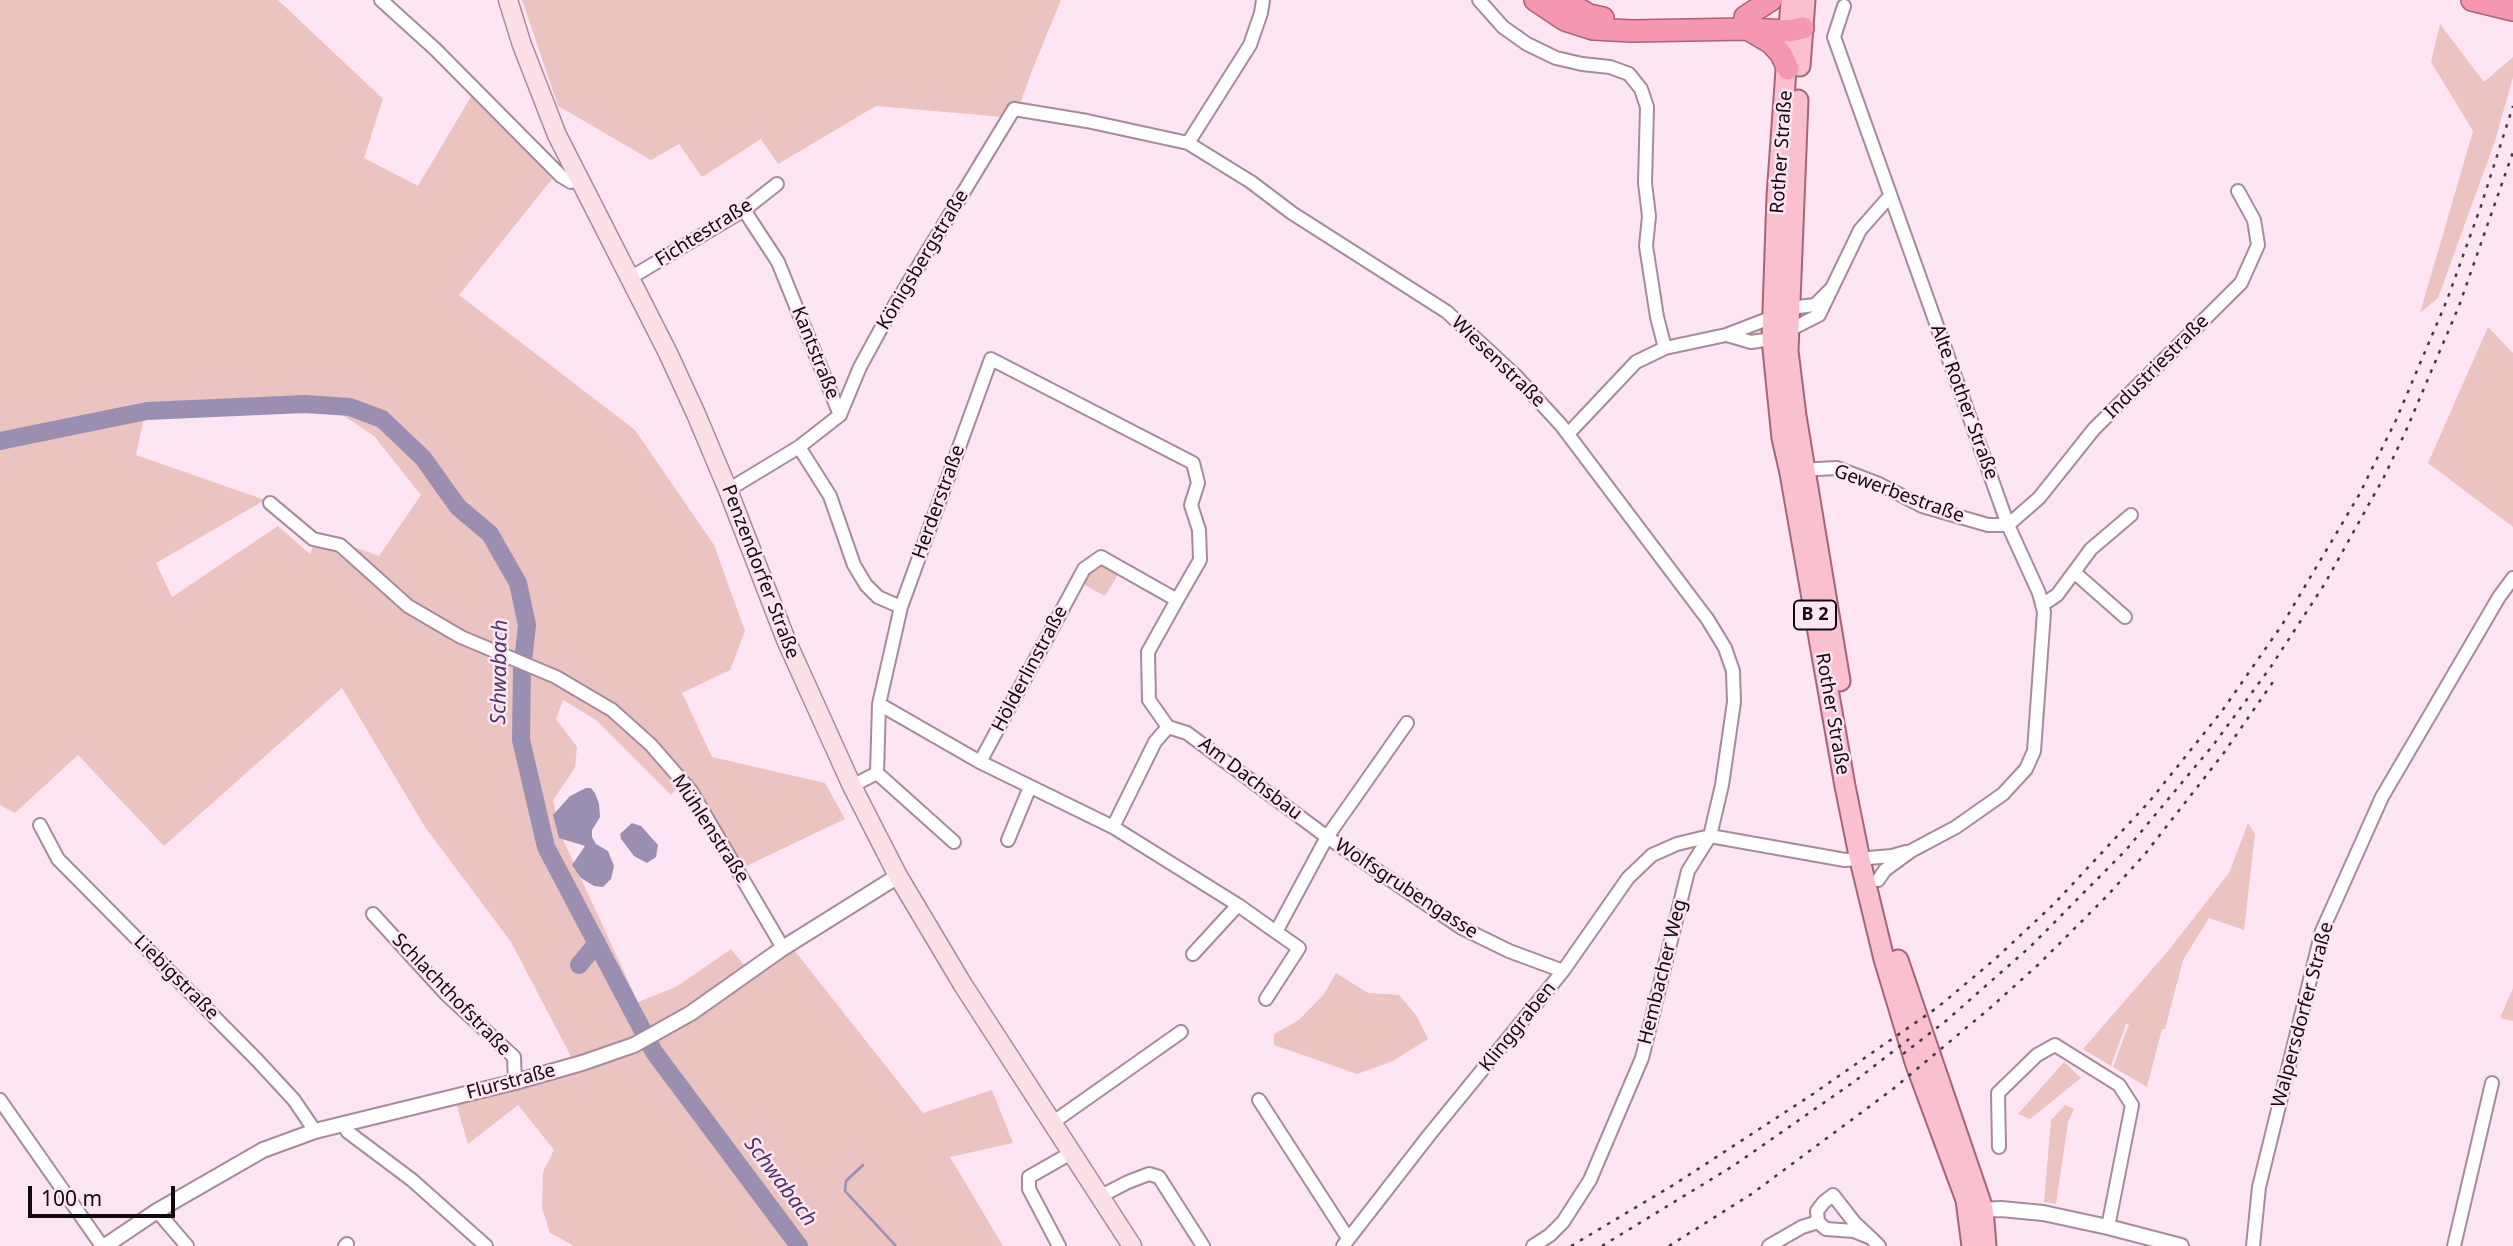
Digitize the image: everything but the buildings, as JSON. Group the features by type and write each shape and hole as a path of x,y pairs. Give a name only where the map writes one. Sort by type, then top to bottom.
{"highway":[{"path":"1535,0 1565,20 1593,29 1632,31 1746,23 1771,0"},
{"path":"1564,0 1589,15 1608,20 1746,23 1794,27"},
{"path":"2472,0 2512,10"},
{"path":"1746,23 1771,43 1781,54 1788,69"}],"main road":[{"name":"Penzendorfer Straße","path":"508,0 522,45 557,135 668,352 729,490 786,640 852,786 898,876 963,985 1132,1246"},
{"name":"Rother Straße","path":"1781,313 1791,293 1794,27 1791,0"},
{"name":"Rother Straße","path":"1805,0 1794,27 1777,196 1782,438 1798,470 1844,786 1866,859 1884,959 1915,1062 1966,1200 1976,1210"},
{"name":"Rother Straße","path":"1866,859 1878,880 1898,962 1986,1246"},
{"name":"Rother Straße","path":"1972,1246 1976,1210"}],"street":[{"path":"381,0 435,49 561,176 571,182 579,179"},
{"path":"1188,144 1250,45 1263,0"},
{"path":"1479,0 1503,27 1527,44 1556,58 1610,67 1629,74 1641,89 1647,107 1647,246 1657,317 1665,348"},
{"name":"Alte Rother Straße","path":"1844,6 1835,37 2008,525 2039,593 2044,630 2034,751 2026,769 2003,794 1955,827 1911,851 1885,870 1878,880"},
{"name":"Wiesenstraße","path":"1014,109 1087,121 1188,144 1251,182 1292,213 1447,312 1515,375 1568,434 1708,620 1725,648 1733,671 1734,702 1722,785 1710,836"},
{"name":"Königsbergstraße","path":"840,415 860,367 884,323 1014,109"},
{"name":"Fichtestraße","path":"630,278 744,210 777,184"},
{"name":"Industriestraße","path":"2008,525 2039,498 2094,429 2241,283 2258,245 2254,220 2238,191"},
{"path":"1726,335 1751,342 1781,335 1819,315 1860,230 1890,197"},
{"name":"Kantstraße","path":"729,490 799,447 840,415 778,262 744,210"},
{"path":"1568,434 1636,362 1665,348 1726,335 1781,313 1815,305 1832,288"},
{"name":"Herderstraße","path":"877,773 879,704 901,607 991,359 1193,463 1198,483 1191,505 1199,530 1200,560 1177,600"},
{"path":"799,447 830,496 854,565 866,585 878,597 901,607"},
{"name":"Gewerbestraße","path":"1798,470 1837,468 1879,484 1922,506 1988,525 2008,525"},
{"name":"Mühlenstraße","path":"270,503 313,539 340,545 408,607 461,638 556,677 612,710 651,745 691,791 783,947"},
{"path":"2042,606 2057,595 2091,549 2131,515"},
{"name":"Hölderlinstraße","path":"981,762 1084,569 1101,557 1177,600"},
{"path":"2074,572 2125,617"},
{"name":"Walpersdorfer Straße","path":"2253,1246 2259,1187 2322,931 2382,797 2499,597 2513,578"},
{"path":"1114,827 1155,742 1168,727 1149,700 1148,652 1177,600"},
{"path":"879,704 981,762 1114,827 1238,905 1299,948 1266,999"},
{"path":"1276,932 1328,837 1407,723"},
{"name":"Am Dachsbau","path":"1168,727 1187,733 1328,837"},
{"path":"852,786 877,773 954,842"},
{"path":"1008,840 1030,787"},
{"name":"Liebigstraße","path":"40,825 58,859 257,1060 294,1100 314,1131"},
{"path":"1710,836 1845,860 1866,859"},
{"name":"Klinggraben","path":"1346,1242 1563,971 1629,878 1652,855 1677,844 1710,836"},
{"name":"Hembacher Weg","path":"1533,1246 1563,1222 1590,1180 1618,1120 1642,1058 1688,871 1710,836"},
{"name":"Wolfsgrubengasse","path":"1328,837 1462,928 1509,951 1563,971"},
{"name":"Alte Rother Straße","path":"1866,859 1911,851"},
{"name":"Flurstraße","path":"103,1246 157,1210 263,1150 314,1131 515,1082 634,1045 691,1013 783,947 898,876"},
{"path":"1193,954 1238,905"},
{"name":"Schlachthofstraße","path":"373,914 447,995 514,1057 515,1082"},
{"path":"1052,1123 1181,1032"},
{"path":"1999,1147 1998,1093 2037,1055 2055,1045 2119,1085 2132,1105 2108,1227"},
{"path":"2454,1246 2492,1083"},
{"path":"0,1100 103,1246"},
{"path":"1259,1100 1346,1242"},
{"path":"343,1124 348,1132 412,1180 486,1246"},
{"path":"1059,1246 1029,1189 1029,1177 1071,1153"},
{"path":"1101,1196 1149,1174 1159,1177 1203,1246"},
{"path":"1833,1195 1854,1222 1875,1242 1854,1231 1826,1229 1818,1222 1817,1211 1833,1195"},
{"path":"1976,1210 2001,1209 2043,1213 2181,1246"},
{"path":"157,1210 187,1246"},
{"path":"1769,1246 1802,1227 1818,1222"}],"shaded area":[{"path":"0,0 278,0 383,99 364,158 418,186 472,95 552,179 459,295 635,430 714,545 745,631 730,670 682,693 712,757 825,783 845,819 740,869 676,789 671,795 596,720 563,700 556,719 577,747 575,768 553,800 560,833 638,1002 676,987 731,949 757,976 794,950 923,1113 992,1090 1013,1143 950,1157 1003,1246 574,1246 550,1233 542,1208 543,1172 554,1150 518,1105 468,1144 455,1100 577,1068 511,942 425,827 342,688 164,846 78,755 15,813 0,805","holes":["335,410 374,436 421,495 379,556 318,534 310,554 278,526 172,597 156,563 265,500 136,455 144,417"]},
{"path":"522,0 1061,0 1015,118 876,106 778,164 761,139 702,177 679,144 651,160 558,106"},
{"path":"2440,24 2484,82 2513,57 2513,77 2495,141 2438,298 2420,313 2473,131 2431,62"},
{"path":"2488,327 2513,353 2513,527 2428,463"},
{"path":"1102,564 1119,573 1105,596 1083,584 1088,573"},
{"path":"591,788 599,804 600,817 592,830 592,837 596,844 608,851 614,866 611,879 603,887 594,886 581,878 572,865 585,846 559,838 553,815 570,796"},
{"path":"632,823 641,826 658,845 656,857 647,863 634,856 621,839 620,834"},
{"path":"2248,823 2255,834 2244,930 2209,918 2183,960 2147,1087 2113,1067 2129,1024 2126,1024 2111,1066 2083,1049 2168,951 2229,873"},
{"path":"1336,973 1368,993 1399,995 1416,1015 1428,1039 1393,1061 1357,1074 1274,1045 1274,1034 1299,1020 1324,994"},
{"path":"2513,988 2513,1021 2500,1018"},
{"path":"2064,1062 2081,1078 2030,1119 2018,1114"},
{"path":"2065,1105 2074,1109 2068,1122 2056,1204 2044,1202 2051,1120"}],"waterway":[{"name":"Schwabach","path":"0,441 147,411 305,404 350,407 382,419 423,458 458,507 490,534 518,583 527,625 522,670 521,740 546,847 654,1052 799,1246"},
{"path":"579,965 597,943"},
{"path":"863,1165 846,1181 845,1191 896,1246"}],"railway":[{"path":"1571,1246 1675,1184 1813,1094 1938,1007 2054,904 2149,802 2222,711 2282,625 2359,495 2396,420 2447,300 2513,106"},
{"path":"1903,1054 1947,1020 2031,946 2126,850 2214,744 2270,668 2324,585 2384,477 2405,433 2459,306 2513,152"},
{"path":"1669,1246 1753,1193 1893,1089 2039,964 2145,854 2223,754 2275,679"},
{"path":"1602,1246 1733,1166 1855,1081 1909,1039"}]}
